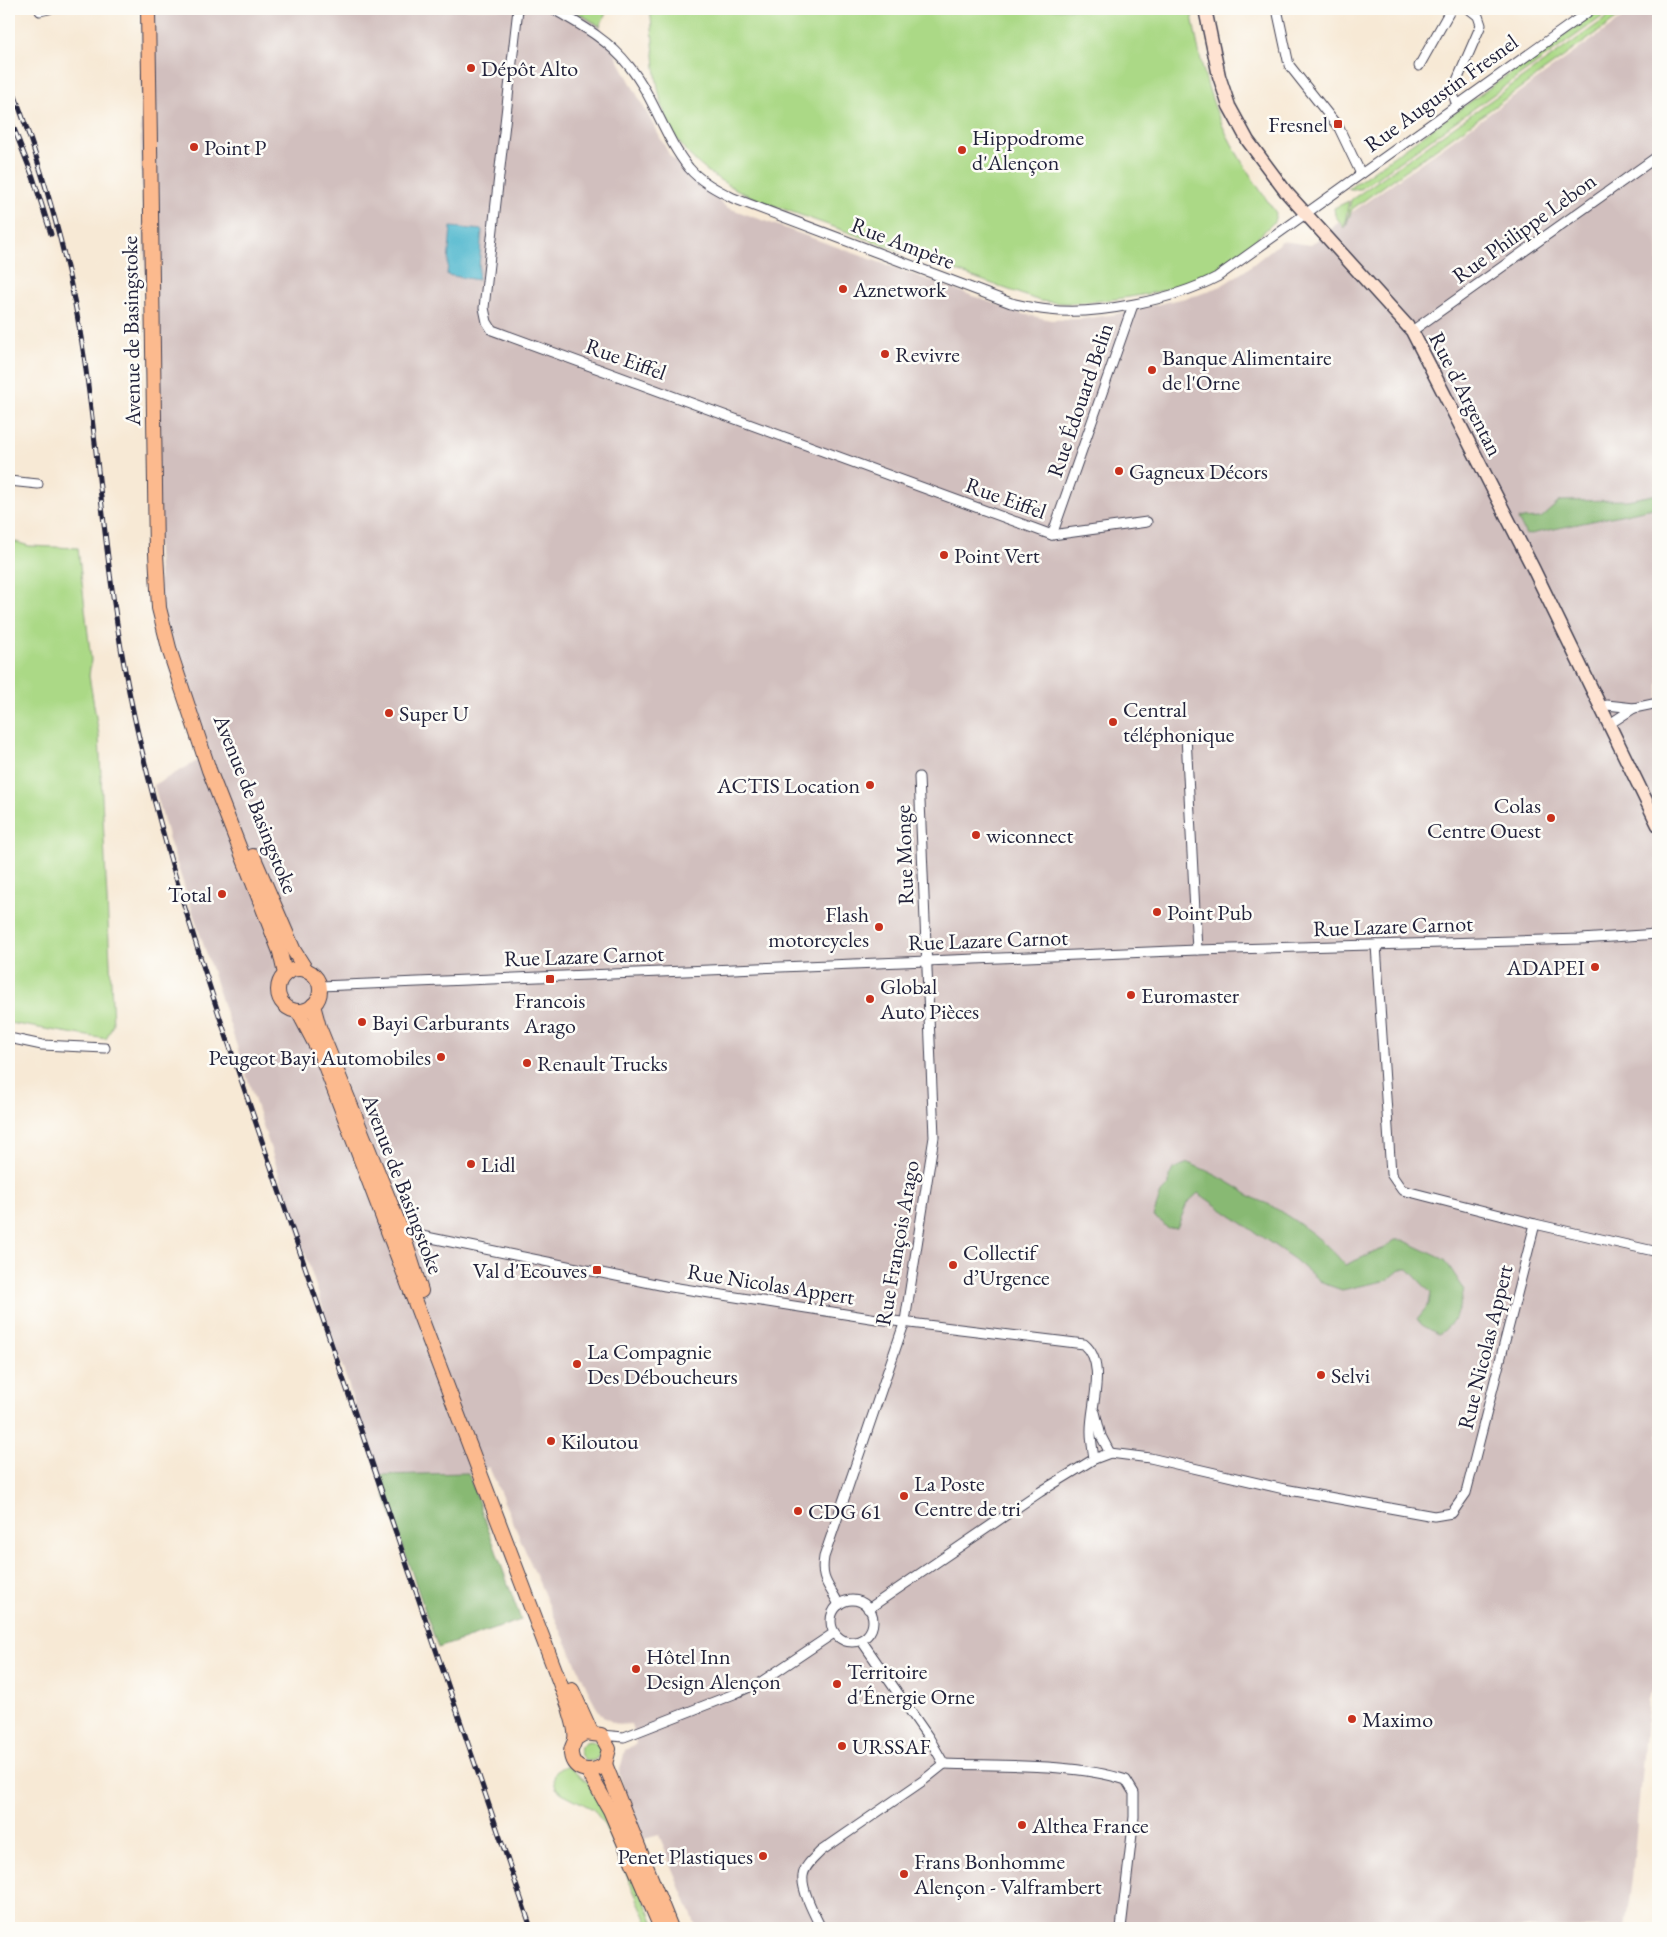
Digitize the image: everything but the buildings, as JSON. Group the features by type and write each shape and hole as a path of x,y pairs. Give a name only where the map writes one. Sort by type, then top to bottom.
{"main road":[{"name":"Avenue de Basingstoke","path":"148,9 156,553 159,608 170,652 210,770 280,952 285,974"},
{"name":"Rue d'Argentan","path":"1205,9 1219,76 1229,106 1248,141 1306,214 1412,331 1533,568 1658,825"},
{"name":"Avenue de Basingstoke","path":"170,652 294,951 306,970"},
{"path":"295,969 306,970 316,976 320,986 320,993 313,1005 298,1010 285,1005 278,993 281,980 285,974 295,969"},
{"name":"Avenue de Basingstoke","path":"313,1005 319,1027 428,1323"},
{"name":"Avenue de Basingstoke","path":"298,1010 321,1055 396,1234"},
{"path":"428,1323 570,1686 596,1734 608,1744 607,1759 671,1928"},
{"path":"428,1323 569,1707 575,1739 571,1748 572,1758 578,1767 588,1771 594,1770 607,1759"},
{"path":"575,1739 596,1734"},
{"path":"588,1771 610,1810 661,1928"}],"street":[{"name":"Rue Eiffel","path":"518,9 484,308 487,322 492,330 1052,535"},
{"name":"Rue Ampère","path":"553,9 590,31 616,50 630,66 643,88 669,140 690,169 714,188 732,198 1011,303 1051,311 1101,309 1133,305 1200,286 1217,277 1306,214"},
{"path":"1277,9 1289,65 1339,128 1361,174"},
{"path":"1418,66 1451,9"},
{"path":"1457,106 1452,92 1481,25 1478,16 1469,9"},
{"name":"Rue Augustin Fresnel","path":"1306,214 1592,9"},
{"name":"Rue Philippe Lebon","path":"1412,331 1658,156"},
{"name":"Rue Édouard Belin","path":"1052,535 1133,305"},
{"path":"9,482 38,484"},
{"path":"1052,535 1147,522"},
{"path":"1600,709 1607,705 1634,708 1658,703"},
{"path":"1608,725 1634,708"},
{"path":"1186,736 1197,950"},
{"name":"Rue Monge","path":"919,776 927,961"},
{"name":"Rue Lazare Carnot","path":"320,986 1197,950 1581,939 1658,934"},
{"path":"1376,945 1391,1174 1402,1190 1536,1224 1658,1252"},
{"name":"Rue François Arago","path":"840,1604 823,1578 824,1557 905,1322 934,1136 927,961"},
{"path":"9,1038 42,1045 105,1048"},
{"name":"Rue Nicolas Appert","path":"396,1234 656,1285 905,1322 1084,1344 1091,1350 1094,1361 1094,1406 1090,1430 1094,1459 1110,1453 1150,1458 1284,1489 1428,1515 1452,1513 1466,1493 1536,1224"},
{"name":"Rue Nicolas Appert","path":"1094,1406 1101,1436 1110,1453"},
{"path":"868,1609 1040,1492 1094,1459"},
{"path":"850,1600 858,1601 868,1609 873,1619 872,1628 861,1640 845,1641 834,1633 831,1616 840,1604 850,1600"},
{"path":"596,1734 624,1737 761,1682 834,1633"},
{"path":"861,1640 929,1738 944,1764"},
{"path":"607,1759 624,1737"},
{"path":"821,1928 807,1896 802,1877 809,1864 821,1851 924,1780 944,1764 1078,1770 1110,1774 1126,1780 1134,1793 1134,1818 1121,1928"}],"shaded area":[{"path":"141,9 572,9 600,26 670,156 726,207 1023,314 1051,320 1112,315 1198,295 1221,286 1246,270 1282,241 1311,245 1344,218 1635,9 1658,9 1658,1680 1648,1699 1632,1879 1625,1928 697,1928 659,1835 644,1839 629,1805 619,1774 625,1750 636,1744 631,1724 618,1725 603,1717 595,1705 489,1467 474,1473 378,1475 170,843 154,785 201,759 162,644 141,165"}],"green space":[{"path":"572,9 608,9 600,26"},
{"name":"Hippodrome d'Alençon","path":"650,9 1191,9 1202,66 1217,114 1240,158 1276,213 1274,222 1227,264 1196,281 1144,295 1107,300 1071,303 1040,301 764,202 713,175 686,151 667,120 656,79"},
{"path":"1600,9 1613,9 1361,189 1348,189"},
{"path":"1619,9 1630,9 1352,209 1346,226 1351,200"},
{"path":"1349,201 1344,228 1335,215 1334,208"},
{"path":"1658,494 1658,507 1526,535 1518,519 1541,518 1560,501 1627,500"},
{"path":"9,540 29,546 78,548 91,660 89,676 99,735 113,1024 106,1039 9,1023"},
{"path":"1188,1163 1221,1178 1291,1218 1320,1240 1345,1265 1382,1249 1395,1240 1403,1240 1445,1260 1464,1289 1459,1308 1452,1321 1444,1331 1438,1334 1422,1325 1417,1319 1429,1304 1431,1293 1408,1269 1401,1269 1388,1280 1342,1290 1322,1283 1294,1259 1198,1193 1187,1203 1177,1228 1168,1229 1162,1222 1153,1217 1161,1193 1169,1185 1169,1177 1173,1169"},
{"path":"468,1473 521,1620 438,1648 378,1475"},
{"path":"590,1741 597,1744 600,1751 597,1758 590,1761 583,1758 580,1751 583,1744"},
{"path":"567,1766 597,1790 656,1928 650,1928 604,1824 593,1809 556,1788 555,1774 559,1769"}],"water":[{"path":"451,227 482,230 478,280 447,275"}],"railway":[{"path":"9,80 44,181 71,285 84,356 117,626 143,755 166,844 192,933 221,1021 531,1928"},
{"path":"9,116 33,177 51,234"}],"place":[{"name":"Dépôt Alto","path":"471,68"},
{"name":"Fresnel","path":"1338,124"},
{"name":"Point P","path":"194,147"},
{"name":"Hippodrome d'Alençon","path":"962,150"},
{"name":"Aznetwork","path":"843,289"},
{"name":"Revivre","path":"885,354"},
{"name":"Banque Alimentaire de l'Orne","path":"1152,370"},
{"name":"Gagneux Décors","path":"1119,471"},
{"name":"Point Vert","path":"944,555"},
{"name":"Super U","path":"389,713"},
{"name":"Central téléphonique","path":"1113,722"},
{"name":"ACTIS Location","path":"870,785"},
{"name":"Colas Centre Ouest","path":"1551,818"},
{"name":"wiconnect","path":"976,835"},
{"name":"Total","path":"222,894"},
{"name":"Point Pub","path":"1157,912"},
{"name":"Flash motorcycles","path":"879,927"},
{"name":"ADAPEI","path":"1595,967"},
{"name":"Francois Arago","path":"550,979"},
{"name":"Euromaster","path":"1131,995"},
{"name":"Global Auto Pièces","path":"870,999"},
{"name":"Bayi Carburants","path":"362,1022"},
{"name":"Peugeot Bayi Automobiles","path":"441,1057"},
{"name":"Renault Trucks","path":"527,1063"},
{"name":"Lidl","path":"471,1164"},
{"name":"Collectif d’Urgence","path":"953,1265"},
{"name":"Val d'Ecouves","path":"597,1270"},
{"name":"La Compagnie Des Déboucheurs","path":"577,1364"},
{"name":"Selvi","path":"1321,1375"},
{"name":"Kiloutou","path":"551,1441"},
{"name":"La Poste Centre de tri","path":"904,1496"},
{"name":"CDG 61","path":"798,1511"},
{"name":"Hôtel Inn Design Alençon","path":"636,1669"},
{"name":"Territoire d'Énergie Orne","path":"837,1684"},
{"name":"Maximo","path":"1352,1719"},
{"name":"URSSAF","path":"842,1746"},
{"name":"Althea France","path":"1022,1825"},
{"name":"Penet Plastiques","path":"763,1856"},
{"name":"Frans Bonhomme Alençon - Valframbert","path":"904,1874"}]}
